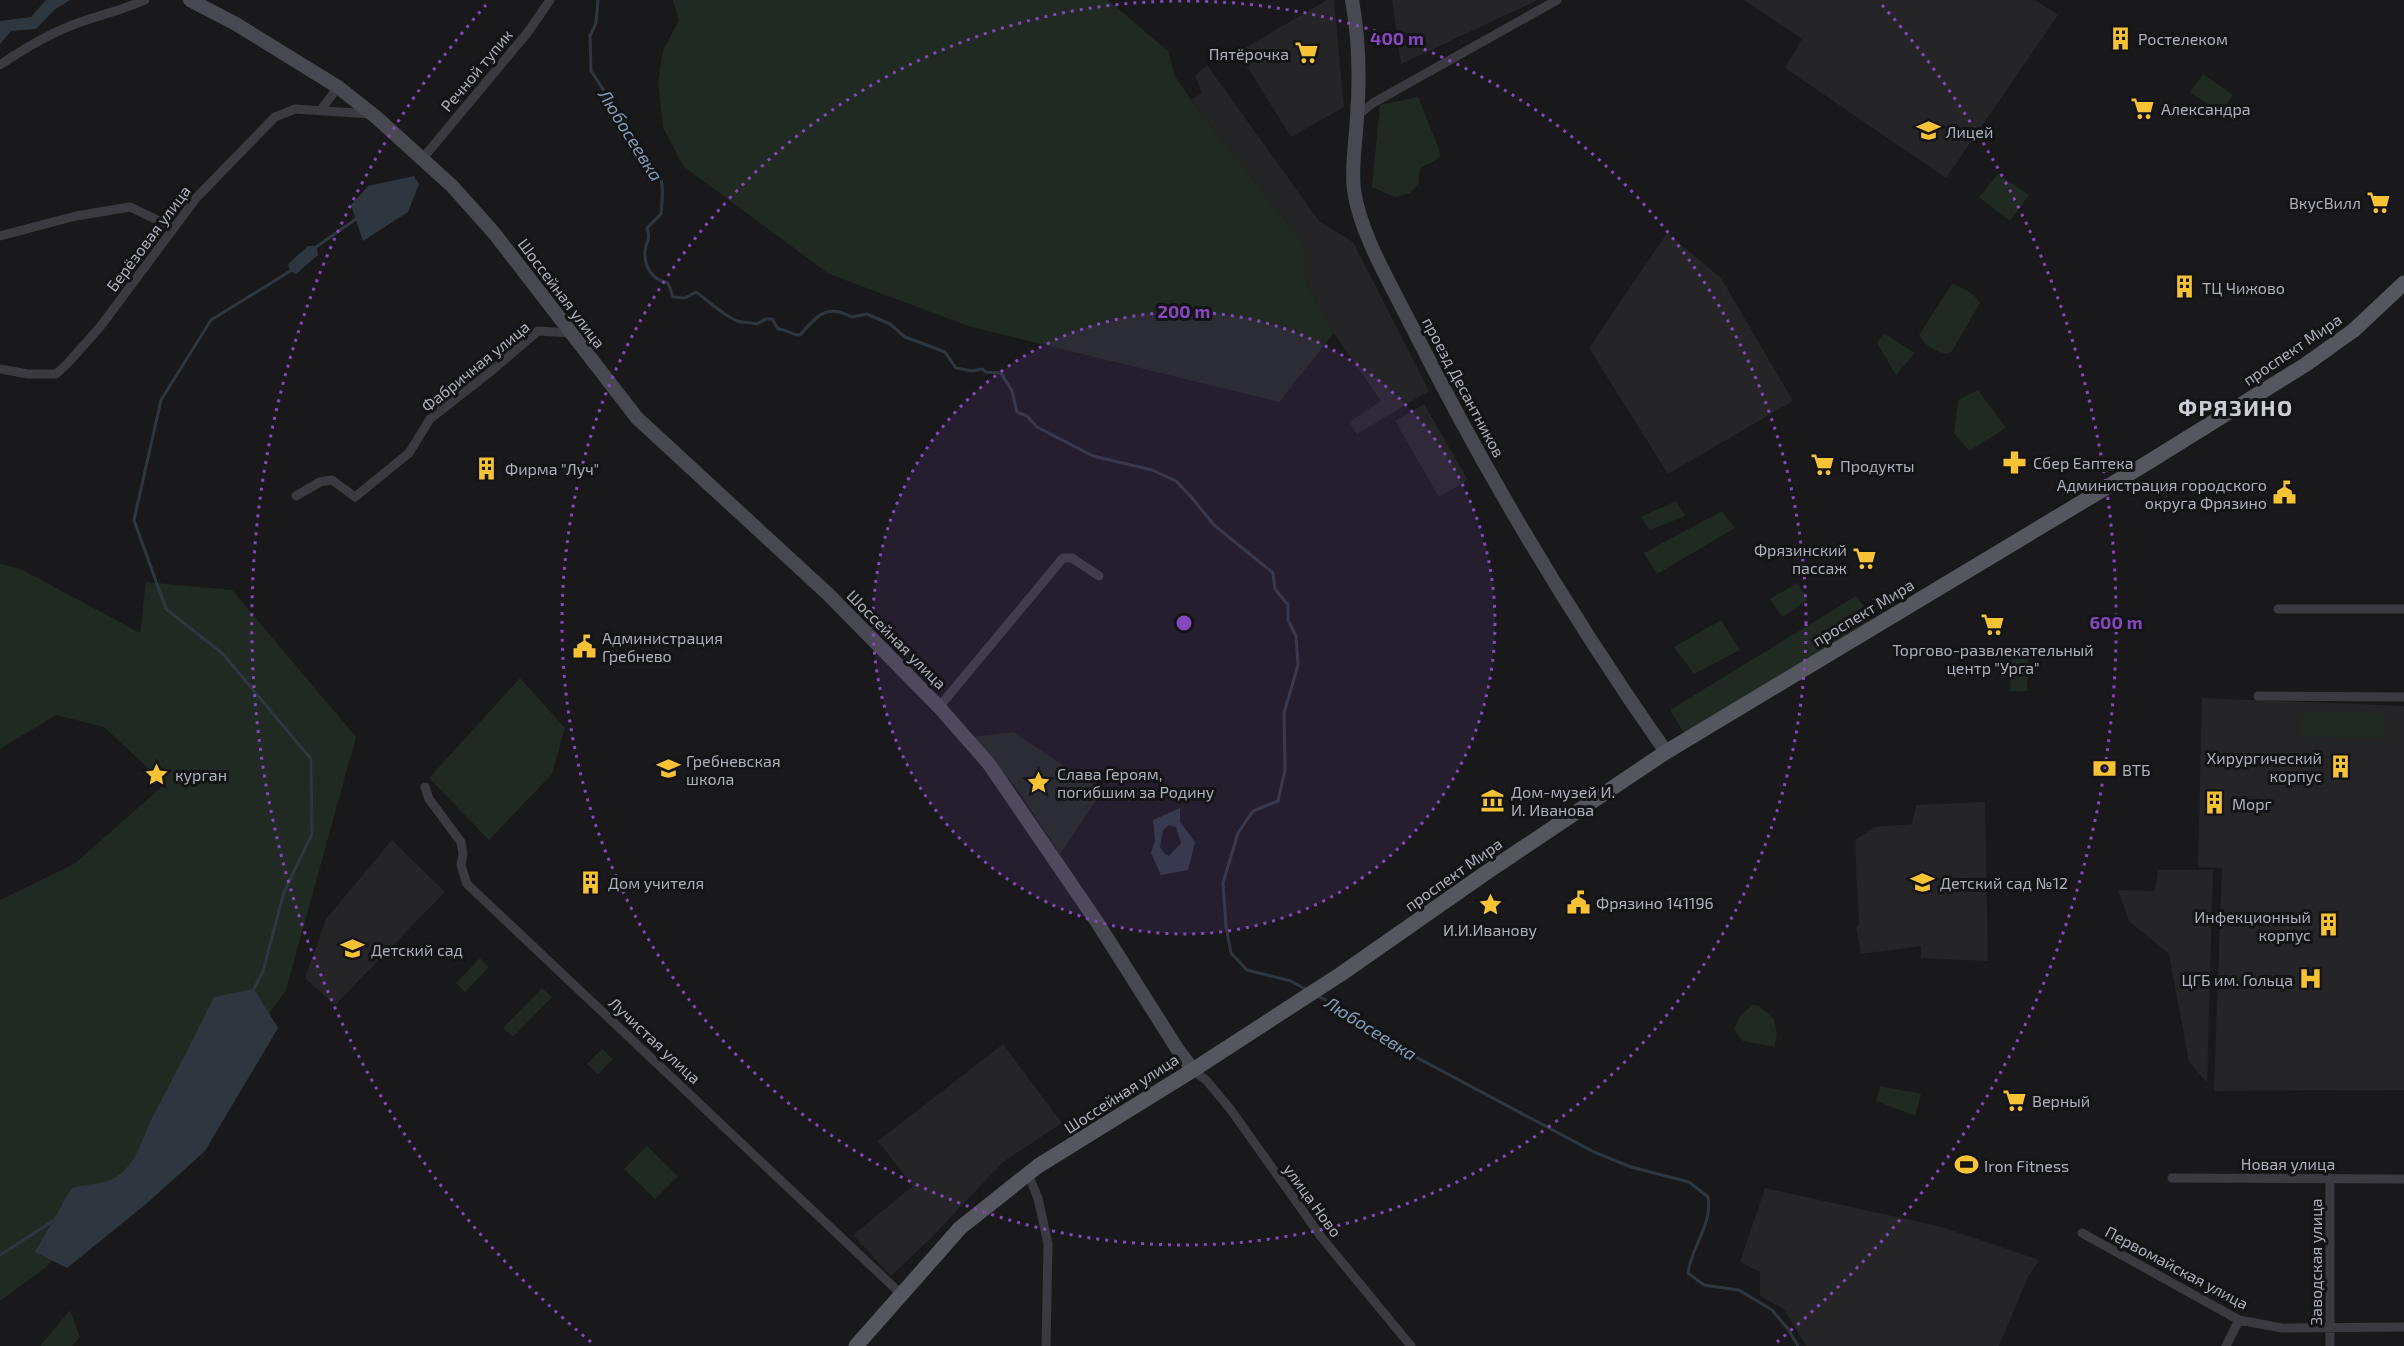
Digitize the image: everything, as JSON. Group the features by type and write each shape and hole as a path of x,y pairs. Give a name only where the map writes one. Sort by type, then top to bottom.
{"main road":[{"name":"проспект Мира","path":"1193,1070 1341,974 1487,872 1666,752 2147,463 2305,365 2354,330 2404,283"},
{"name":"Шоссейная улица","path":"856,1346 960,1228 1028,1174 1193,1070"}],"street":[{"path":"0,65 27,46 70,26 127,9 145,0"},
{"name":"Шоссейная улица","path":"190,0 236,24 338,87 423,158 452,186 494,233 569,333 637,418 782,550 939,707 989,765 1193,1070"},
{"name":"Речной тупик","path":"423,158 528,32 550,0"},
{"name":"проезд Десантников","path":"1352,0 1357,29 1358,114 1354,190 1366,230 1390,283 1452,405 1568,604 1666,752"},
{"path":"1358,114 1557,0"},
{"path":"321,110 338,87"},
{"name":"Берёзовая улица","path":"0,369 28,374 56,374 67,364 100,327 197,196 275,117 295,109 372,114"},
{"path":"0,236 76,216 130,207 174,228"},
{"name":"Фабричная улица","path":"296,496 320,482 332,480 355,497 408,453 430,419 538,331 569,333"},
{"path":"939,707 1063,558 1072,558 1099,576"},
{"path":"2278,609 2404,609"},
{"path":"2258,696 2404,697"},
{"name":"Лучистая улица","path":"425,788 429,799 461,842 462,871 468,884 901,1294"},
{"name":"улица Ново","path":"1193,1070 1207,1081 1231,1110 1322,1238 1411,1346"},
{"path":"1028,1174 1038,1198 1048,1244 1046,1346"},
{"name":"Новая улица","path":"2172,1178 2404,1179"},
{"name":"Заводская улица","path":"2330,1178 2330,1346"},
{"name":"Первомайская улица","path":"2082,1233 2239,1320 2282,1328 2404,1327"},
{"path":"2226,1346 2239,1320"}],"shaded area":[{"path":"46,0 70,0 54,10 36,29 11,31 0,44 0,21 31,17"},
{"path":"673,0 1108,0 1168,51 1175,76 1191,100 1306,247 1306,282 1334,333 1279,402 968,326 829,274 683,166 663,127 658,82 663,50 679,21"},
{"path":"1327,0 1334,0 1344,107 1291,137 1238,52"},
{"path":"1392,0 1538,0 1401,64"},
{"name":"Лицей","path":"1744,0 2035,0 2058,15 1946,178 1785,68 1802,39"},
{"path":"1207,65 1319,221 1353,242 1429,391 1357,434 1349,422 1381,401 1334,333 1306,282 1306,247 1191,100 1202,93 1195,76"},
{"path":"2203,74 2233,95 2221,113 2190,92"},
{"path":"1418,97 1440,156 1422,168 1419,183 1410,193 1395,197 1372,187 1380,105"},
{"path":"1998,174 2029,195 2010,221 1979,197"},
{"path":"414,176 419,184 408,212 363,241 351,205 368,186"},
{"path":"1667,233 1721,278 1793,401 1668,474 1589,348"},
{"path":"308,246 317,246 318,255 296,274 290,271 288,264"},
{"path":"1952,284 1968,291 1980,303 1952,351 1947,354 1931,348 1919,335"},
{"path":"1884,333 1915,353 1896,375 1877,343"},
{"path":"1978,390 2006,428 1969,451 1954,433 1958,400"},
{"path":"1424,404 1468,480 1439,497 1395,421"},
{"path":"1676,501 1685,516 1650,530 1641,517"},
{"path":"1722,511 1735,528 1657,574 1644,553"},
{"path":"0,564 21,569 140,633 146,582 232,590 356,737 286,990 223,1078 45,1268 0,1301 0,900 74,864 165,784 104,727 56,715 0,749"},
{"path":"1797,583 1808,600 1783,617 1770,599"},
{"path":"1856,596 1876,622 1685,735 1670,710"},
{"path":"1721,620 1740,650 1694,674 1674,647"},
{"path":"2011,656 2028,657 2027,691 2010,691"},
{"path":"520,678 565,728 552,774 489,840 429,778"},
{"name":"ЦГБ им. Гольца","path":"2202,698 2404,706 2404,1090 2214,1091 2222,868 2198,867"},
{"path":"2301,712 2383,713 2383,738 2300,737"},
{"path":"1013,732 1102,791 1060,854 1015,786 972,737"},
{"name":"Детский сад №12","path":"1985,802 1988,961 1921,958 1921,946 1861,954 1856,927 1859,924 1855,840 1874,827 1912,824 1916,805"},
{"path":"1180,808 1180,822 1195,842 1188,870 1161,875 1151,853 1155,841 1153,820","holes":["1169,825 1176,827 1181,843 1169,856 1160,847 1163,830"]},
{"name":"Детский сад","path":"392,840 445,892 335,1005 305,978 326,919"},
{"path":"2158,870 2213,870 2207,1083 2189,1062 2169,954 2129,921 2118,890 2155,891"},
{"path":"480,958 489,967 465,992 456,983"},
{"path":"542,988 552,997 513,1037 503,1028"},
{"path":"254,989 278,1028 205,1151 146,1204 67,1268 35,1252 71,1189 113,1178 126,1169 131,1162 214,997"},
{"path":"1752,1005 1758,1005 1774,1019 1777,1034 1774,1047 1743,1041 1734,1029 1740,1016"},
{"path":"1003,1044 1062,1123 1003,1162 932,1237 891,1276 853,1235 913,1186 878,1141"},
{"path":"602,1049 613,1059 598,1074 587,1064"},
{"path":"1880,1086 1921,1094 1915,1116 1876,1101"},
{"path":"647,1146 678,1176 655,1199 624,1169"},
{"path":"1765,1188 1942,1227 2039,1260 2028,1277 1999,1346 1806,1346 1784,1309 1760,1296 1760,1272 1740,1262"},
{"path":"70,1310 80,1337 72,1346 40,1346"}],"waterway":[{"name":"Любосеевка","path":"598,0 596,23 590,36 591,71 660,175 661,214 647,228 645,257 650,272 658,279 668,283 673,297 685,298 696,292 737,321 757,324 766,319 772,319 778,329 797,335 800,335 817,317 829,312 835,311 852,317 867,314 890,324 905,337 945,352 956,368 972,371 982,369 986,372 1001,373 1012,391 1017,412 1027,416 1037,427 1093,456 1152,470 1176,481 1214,525 1273,573 1275,589 1288,605 1288,620 1296,636 1298,665 1284,713 1285,770 1278,801 1253,811 1238,833 1223,883 1226,926 1231,953 1247,970 1291,981 1307,990"},
{"path":"316,247 356,219"},
{"path":"253,991 263,971 284,892 312,834 311,759 223,654 166,609 134,520 161,400 211,320 292,270"},
{"name":"Любосеевка","path":"1318,996 1356,1016 1399,1048 1594,1152 1631,1167 1689,1182 1708,1197 1709,1207 1705,1226 1688,1273 1704,1285 1739,1290 1772,1310 1788,1329 1798,1346"},
{"path":"0,1255 56,1219"}],"place":[{"name":"Ростелеком","path":"2120,38"},
{"name":"Пятёрочка","path":"1307,53"},
{"name":"Александра","path":"2143,108"},
{"name":"Лицей","path":"1928,131"},
{"name":"ВкусВилл","path":"2379,202"},
{"name":"ТЦ Чижово","path":"2184,287"},
{"name":"Сбер Еаптека","path":"2015,462"},
{"name":"Продукты","path":"1822,465"},
{"name":"Фирма \"Луч\"","path":"487,468"},
{"name":"Администрация городского округа Фрязино","path":"2285,493"},
{"name":"Фрязинский пассаж","path":"1865,558"},
{"name":"Торгово-развлекательный центр \"Урга\"","path":"1993,624"},
{"name":"Администрация Гребнево","path":"584,646"},
{"name":"Хирургический корпус","path":"2340,766"},
{"name":"Гребневская школа","path":"668,769"},
{"name":"ВТБ","path":"2104,769"},
{"name":"курган","path":"157,774"},
{"name":"Слава Героям, погибшим за Родину","path":"1039,782"},
{"name":"Дом-музей И. И. Иванова","path":"1493,800"},
{"name":"Морг","path":"2214,803"},
{"name":"Дом учителя","path":"590,882"},
{"name":"Детский сад №12","path":"1922,882"},
{"name":"Фрязино 141196","path":"1578,902"},
{"name":"И.И.Иванову","path":"1490,904"},
{"name":"Инфекционный корпус","path":"2329,925"},
{"name":"Детский сад","path":"353,949"},
{"name":"ЦГБ им. Гольца","path":"2311,979"},
{"name":"Верный","path":"2014,1100"},
{"name":"Iron Fitness","path":"1966,1165"}],"district":[{"name":"ФРЯЗИНО","path":"2236,407"}]}
